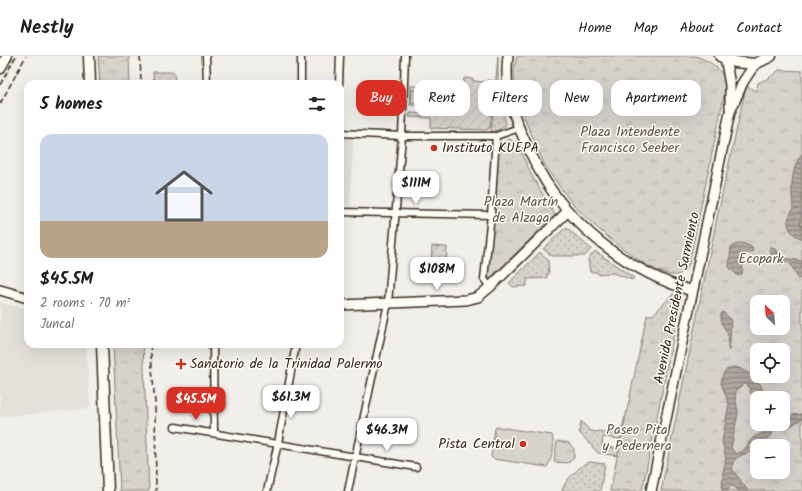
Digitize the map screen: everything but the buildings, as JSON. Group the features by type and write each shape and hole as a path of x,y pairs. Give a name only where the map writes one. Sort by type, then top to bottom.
{"main road":[{"path":"0,69 7,56"},
{"path":"508,56 506,66 508,90 519,128 545,181 568,211 589,232 622,258 673,285 692,291"},
{"path":"723,56 735,62 755,64 768,57"},
{"name":"Avenida Presidente Sarmiento","path":"723,56 730,85 730,112"},
{"path":"88,58 90,80"},
{"name":"Avenida Presidente Sarmiento","path":"651,491 730,112 743,82 755,64"},
{"path":"344,306 466,300 478,297 568,211"},
{"path":"0,290 24,297"},
{"path":"102,348 108,491"}],"street":[{"path":"206,56 207,80"},
{"path":"301,56 301,80"},
{"path":"339,80 340,56"},
{"path":"348,491 388,303 402,136 405,56"},
{"path":"344,133 402,136 496,136 519,128"},
{"path":"490,287 484,279 491,216 496,136"},
{"path":"344,212 491,216"},
{"path":"213,348 214,433"},
{"path":"267,491 278,443 295,348"},
{"path":"175,427 416,466"}],"shaded area":[{"path":"344,138 353,138 350,206 344,205"},
{"path":"802,154 802,213 800,224 802,226 802,238 793,233 789,227 788,220 793,209 793,174 796,163"},
{"path":"742,243 752,247 753,251 747,254 743,259 742,274 738,276 729,267 731,247"},
{"path":"770,246 775,249 775,252 777,250 783,258 802,261 802,279 797,278 789,261 782,264 774,258 774,256 771,256"},
{"path":"0,302 24,308 24,348 86,348 90,408 0,417"},
{"path":"723,312 731,321 729,351 727,332 721,321 721,314"},
{"path":"734,367 750,374 750,383 759,383 763,391 750,391 750,388 746,384 742,384 741,387 736,389 735,395 738,413 731,448 735,454 739,453 744,450 750,441 750,452 736,458 732,465 733,470 748,491 739,491 732,486 729,487 728,491 722,491 723,472 726,459 722,441 729,404 721,383 723,374 726,370"},
{"path":"802,414 802,419 790,426 790,418 792,415"},
{"path":"766,431 773,431 772,435 767,439 752,439"}],"green space":[{"path":"98,56 129,56 130,80 100,80"},
{"path":"498,56 498,80 496,80"},
{"name":"Plaza Intendente Francisco Seeber","path":"517,56 695,56 708,61 719,70 725,80 725,91 689,264 686,269 678,275 673,275 649,266 620,247 593,224 574,205 550,174 524,116 542,116 542,80 514,80 514,69"},
{"name":"Ecopark","path":"779,70 802,71 802,491 661,491 718,213 745,91 747,86 756,91 758,83 769,78"},
{"path":"153,72 174,72 175,80 154,80"},
{"path":"464,78 478,81 478,116 491,116 490,128 486,130 431,128 431,118 409,117 410,113 414,113 414,116 470,116 470,80 464,80"},
{"path":"411,86 414,86 414,105 410,105"},
{"path":"412,90 414,90 414,103 411,103"},
{"path":"492,116 504,116 506,123 504,128 491,132"},
{"name":"Plaza Martín de Alzaga","path":"509,139 517,143 532,176 555,215 489,278 499,150 501,144"},
{"path":"565,228 567,228 591,249 585,256 552,256 543,249"},
{"path":"432,246 447,247 446,265 431,264"},
{"path":"595,251 634,278 632,280 613,273 598,274 597,272 590,272 588,259"},
{"path":"540,252 548,260 549,274 547,274 547,278 527,279 527,286 513,287 509,283"},
{"name":"Paseo Pita y Pedernera","path":"673,294 680,298 680,303 642,491 610,491 647,315 653,315"},
{"path":"113,348 143,348 149,491 120,491"},
{"path":"581,421 590,431 621,435 620,439 603,437 602,446 619,449 618,456 598,453 579,432"},
{"name":"Pista Central","path":"498,427 552,435 553,451 547,467 494,459 491,457 495,428"},
{"path":"557,441 569,443 574,449 574,458 568,463 554,462"},
{"path":"590,462 605,464 600,491 562,491 563,487 573,474 582,466"}],"railway":[{"path":"0,85 16,56"},
{"path":"0,104 26,56"},
{"path":"140,56 141,80"},
{"path":"150,348 155,403 156,491"}],"place":[{"name":"Instituto KUEPA","path":"434,148"},
{"name":"Sanatorio de la Trinidad Palermo","path":"181,364"},
{"name":"Pista Central","path":"523,444"}]}
